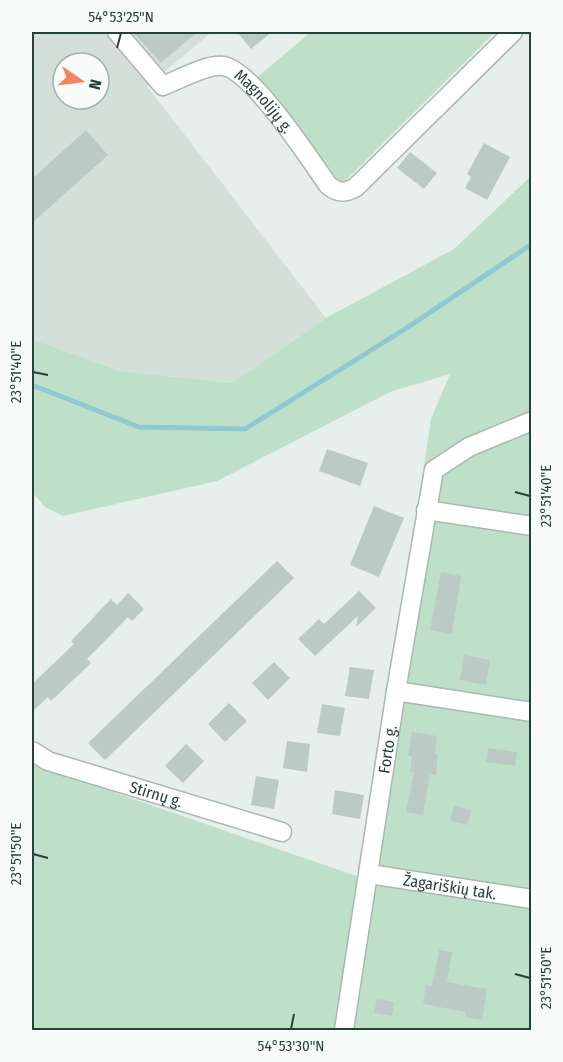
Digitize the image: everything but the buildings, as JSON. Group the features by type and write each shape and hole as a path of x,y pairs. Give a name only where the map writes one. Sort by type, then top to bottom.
{"street":[{"name":"Magnolijų g.","path":"117,32 163,86 212,66 224,66 249,81 328,185 339,192 348,192 356,187 513,32"},
{"name":"Forto g.","path":"344,1030 396,691 434,471 469,447 531,421"},
{"path":"426,510 531,526"},
{"path":"396,691 531,712"},
{"name":"Stirnų g.","path":"32,751 48,761 282,832"},
{"name":"Žagariškių tak.","path":"369,874 531,899"}],"shaded area":[{"path":"32,32 212,32 147,86 326,318 232,383 120,371 32,339"}],"green space":[{"path":"311,32 495,32 341,185 332,180 254,80"},
{"path":"531,176 531,1030 32,1030 32,764 362,878 431,419 450,374 390,392 217,481 63,516 45,507 32,492 32,339 120,371 232,383 326,318 454,249"}],"waterway":[{"path":"32,385 139,427 245,429 405,329 532,244"}]}
